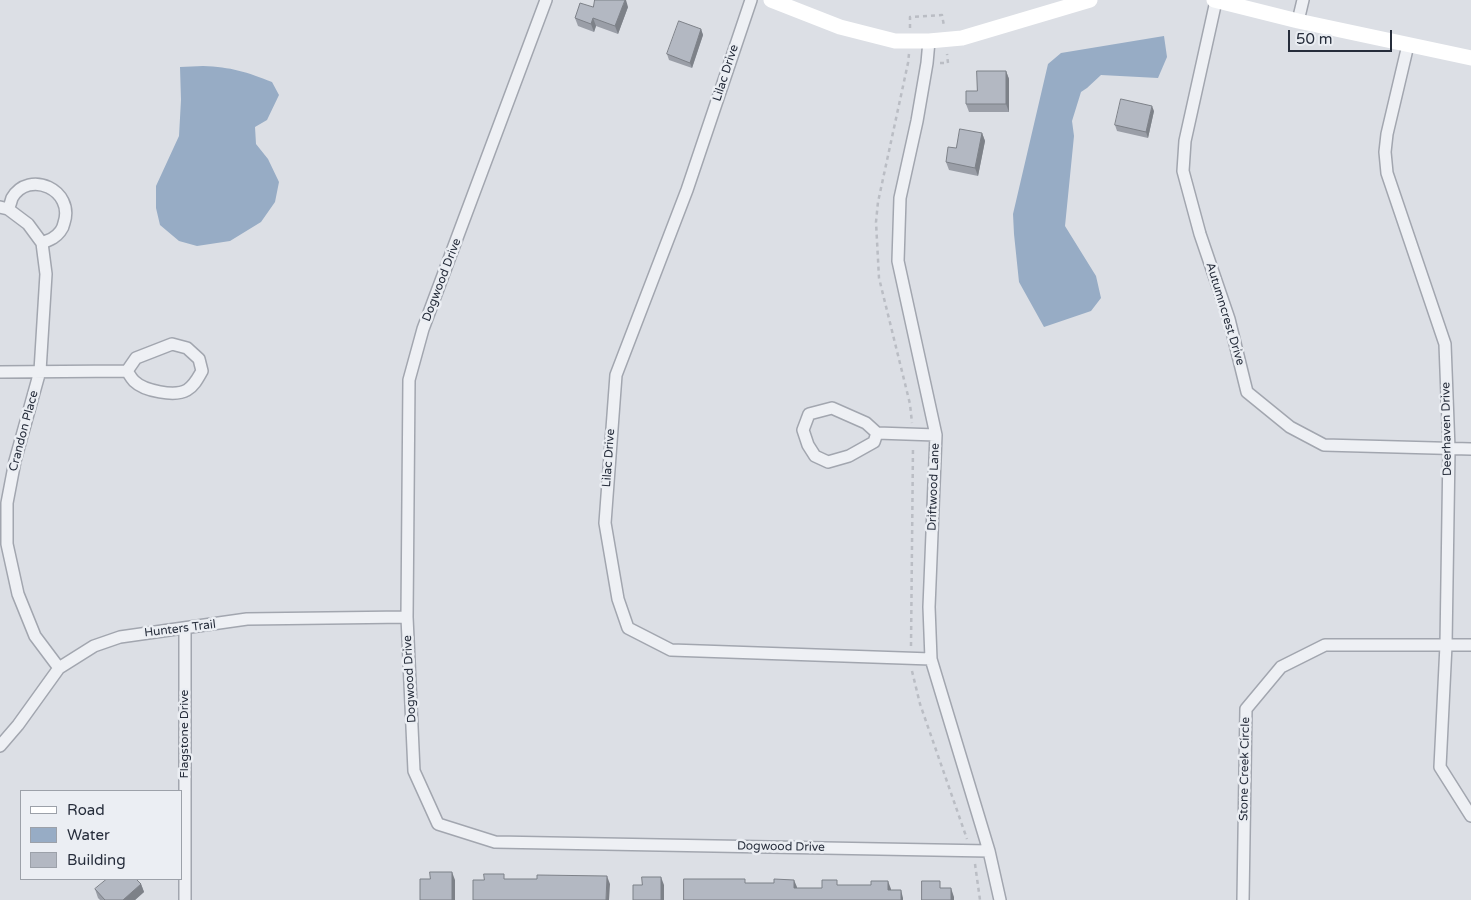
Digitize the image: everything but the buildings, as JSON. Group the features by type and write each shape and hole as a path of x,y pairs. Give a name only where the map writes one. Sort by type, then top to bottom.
{"street":[{"name":"Dogwood Drive","path":"546,0 423,329 409,380 407,617 414,771 438,824 495,842 989,851"},
{"name":"Lilac Drive","path":"751,0 687,190 616,375 605,522 618,599 628,628 671,650 931,659"},
{"path":"771,0 849,29 895,40 929,41 962,38 1090,0"},
{"path":"1215,0 1298,21 1471,58"},
{"name":"Autumncrest Drive","path":"1215,0 1185,141 1183,171 1200,234 1229,319 1247,392 1290,427 1324,445 1471,449"},
{"path":"1298,21 1303,0"},
{"name":"Driftwood Lane","path":"929,41 917,121 900,198 898,262 936,435 929,607 931,659 989,851 1000,900"},
{"name":"Deerhaven Drive","path":"1408,45 1387,134 1385,152 1386,173 1445,344 1449,449 1446,645 1440,767 1471,816"},
{"name":"Crandon Place","path":"42,243 54,238 63,229 67,216 65,204 58,193 47,186 34,184 22,188 4,208 28,224 42,243 46,274 40,371 15,460 8,503 8,544 18,594 35,636 59,668"},
{"path":"172,344 187,348 199,359 202,372 195,383 186,391 168,394 152,390 134,382 127,371 136,358 172,344"},
{"path":"0,372 127,371"},
{"path":"877,434 874,442 849,456 828,462 815,456 808,445 803,430 809,414 832,408 866,423 877,434 936,435"},
{"name":"Hunters Trail","path":"0,746 18,725 59,668 94,646 120,637 247,619 407,617"},
{"name":"Flagstone Drive","path":"185,629 185,900"},
{"name":"Stone Creek Circle","path":"1243,900 1246,709 1281,667 1325,645 1471,645"}],"path":[{"path":"908,62 878,202 876,222 879,278 910,404 913,434 911,665 920,704 972,851 980,900"}],"water":[{"path":"1164,36 1167,57 1158,78 1101,75 1081,92 1072,121 1074,136 1065,226 1096,276 1101,298 1091,311 1044,327 1019,282 1013,214 1048,64 1061,53"},
{"path":"203,66 239,71 272,82 279,95 267,120 255,127 256,144 268,159 279,182 275,202 261,222 230,241 197,246 179,241 160,225 156,208 156,186 179,136 180,67"}]}
